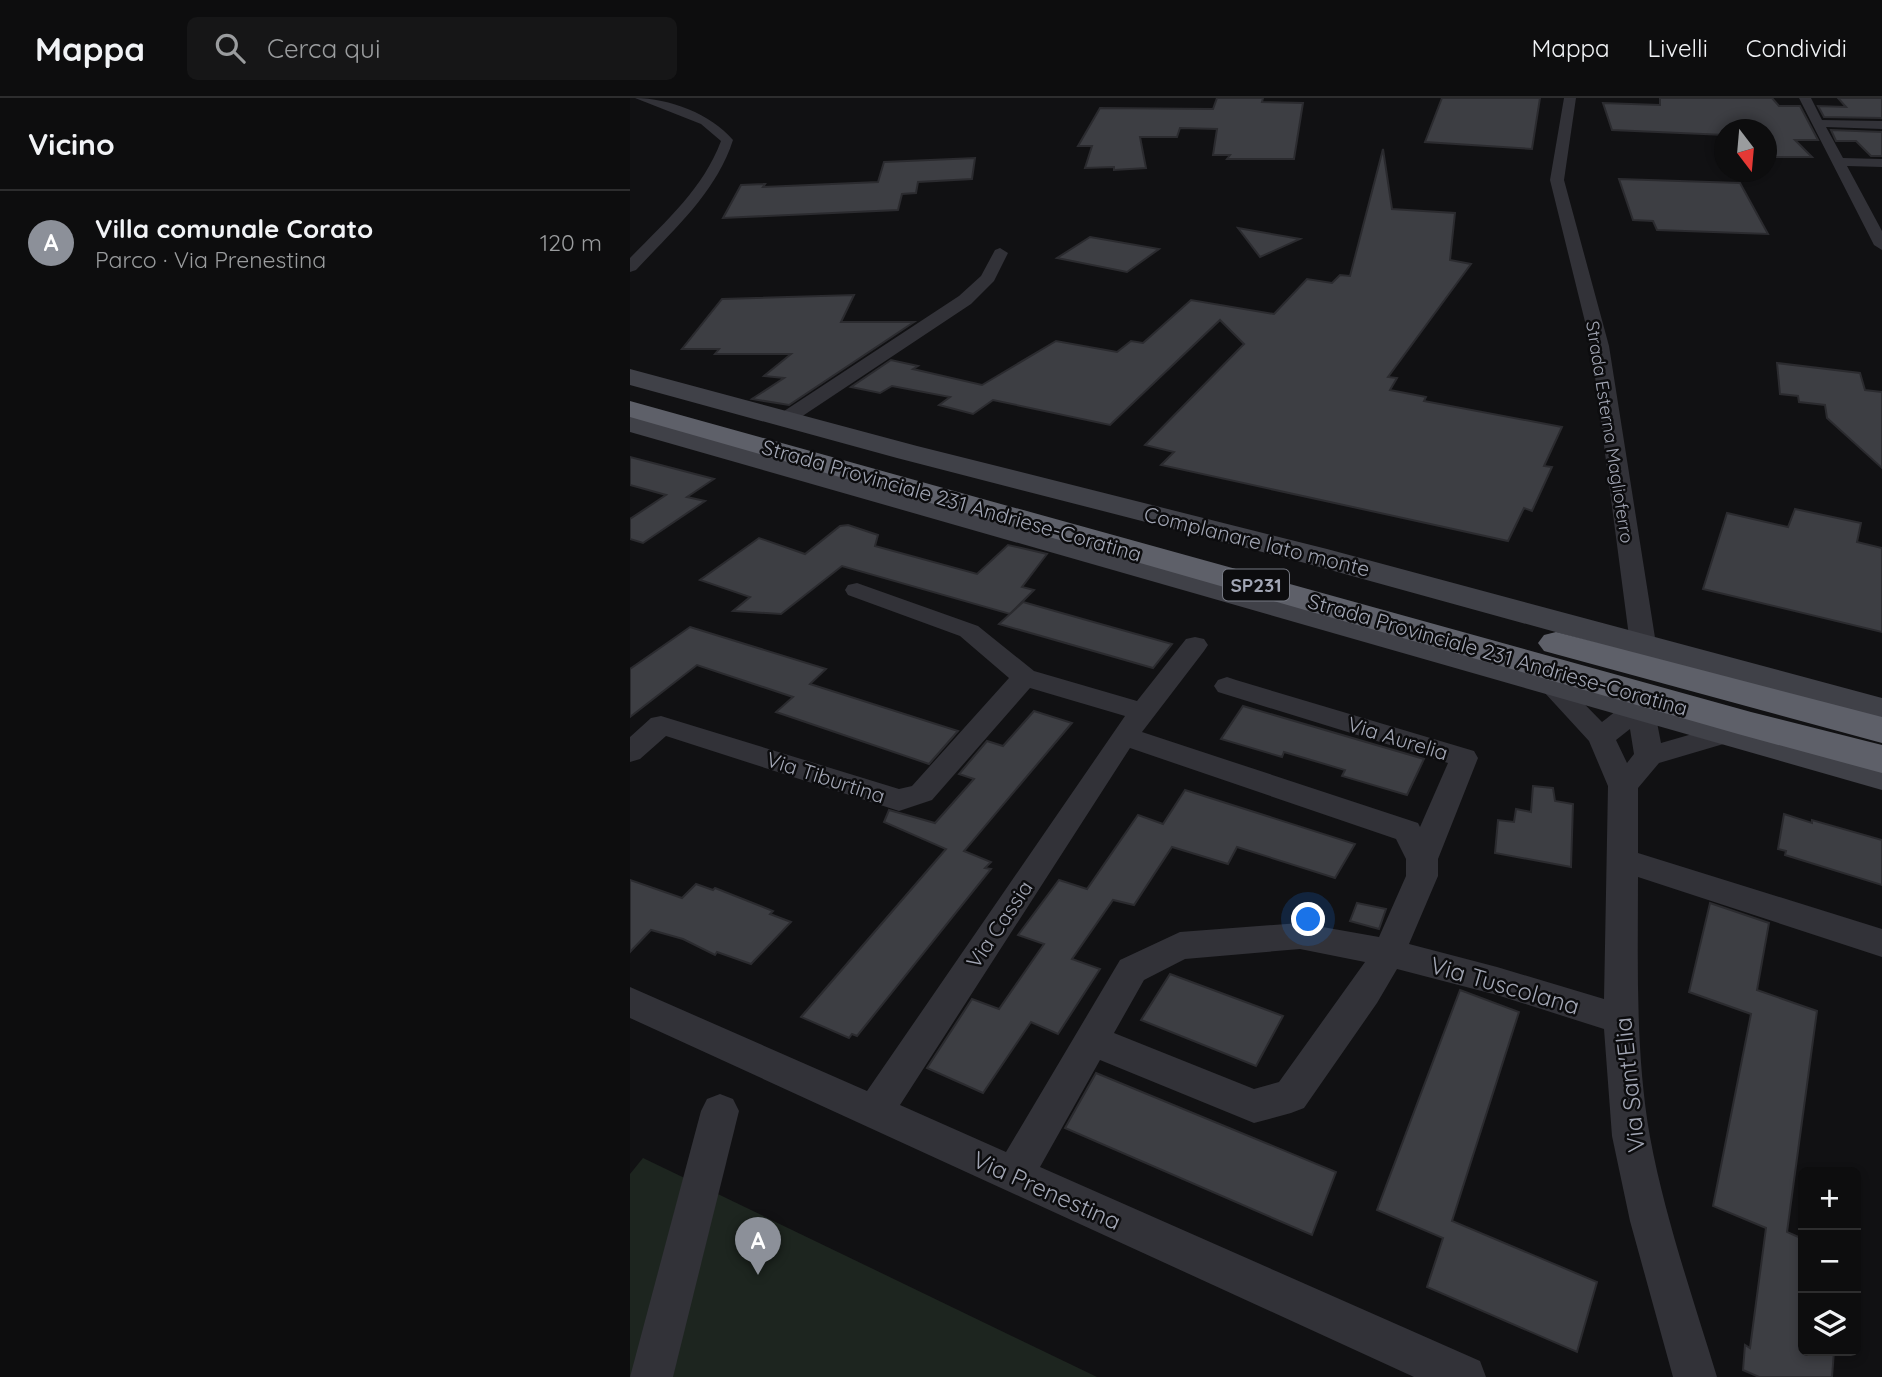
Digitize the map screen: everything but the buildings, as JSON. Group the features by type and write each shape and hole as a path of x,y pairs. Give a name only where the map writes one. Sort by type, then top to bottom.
{"highway":[{"name":"Strada Provinciale 231 Andriese-Coratina","path":"630,393 1882,730"},
{"name":"Strada Provinciale 231 Andriese-Coratina","path":"630,409 1738,721 1882,759"}],"street":[{"path":"630,267 684,209 722,160 727,141 705,121 641,98"},
{"name":"Strada Esterna Maglioferro","path":"1570,98 1557,180 1600,346 1643,645"},
{"path":"1805,98 1882,245"},
{"path":"1818,123 1882,125"},
{"path":"1838,162 1882,163"},
{"path":"785,419 965,300 988,278 1000,253"},
{"name":"Complanare lato monte","path":"630,377 1316,556 1882,709"},
{"path":"630,423 1882,776"},
{"path":"857,590 969,631 1025,677 1133,724 1407,831 1422,859 1422,876 1389,953 1365,993 1291,1096 1254,1105 1091,1040"},
{"name":"Via Cassia","path":"874,1112 1133,724 1195,645"},
{"name":"Via Tiburtina","path":"630,752 661,724 899,800 922,793 1025,677"},
{"name":"Via Sant'Elia","path":"1546,680 1601,737 1623,786 1621,1019 1631,1136 1650,1221 1695,1377"},
{"name":"Via Aurelia","path":"1227,686 1464,758 1422,859"},
{"path":"1601,737 1640,707"},
{"path":"1640,707 1649,756"},
{"path":"1623,786 1649,756 1727,733"},
{"path":"1623,860 1882,943"},
{"name":"Via Tuscolana","path":"1014,1175 1132,970 1181,946 1300,936 1389,953 1497,981 1621,1019"},
{"name":"Via Prenestina","path":"630,1002 1464,1377"},
{"path":"652,1377 720,1111"}],"shaded area":[{"path":"643,1158 1097,1377 630,1377 630,1174"}],"place":[{"name":"Villa comunale Corato","path":"758,1275"}]}
